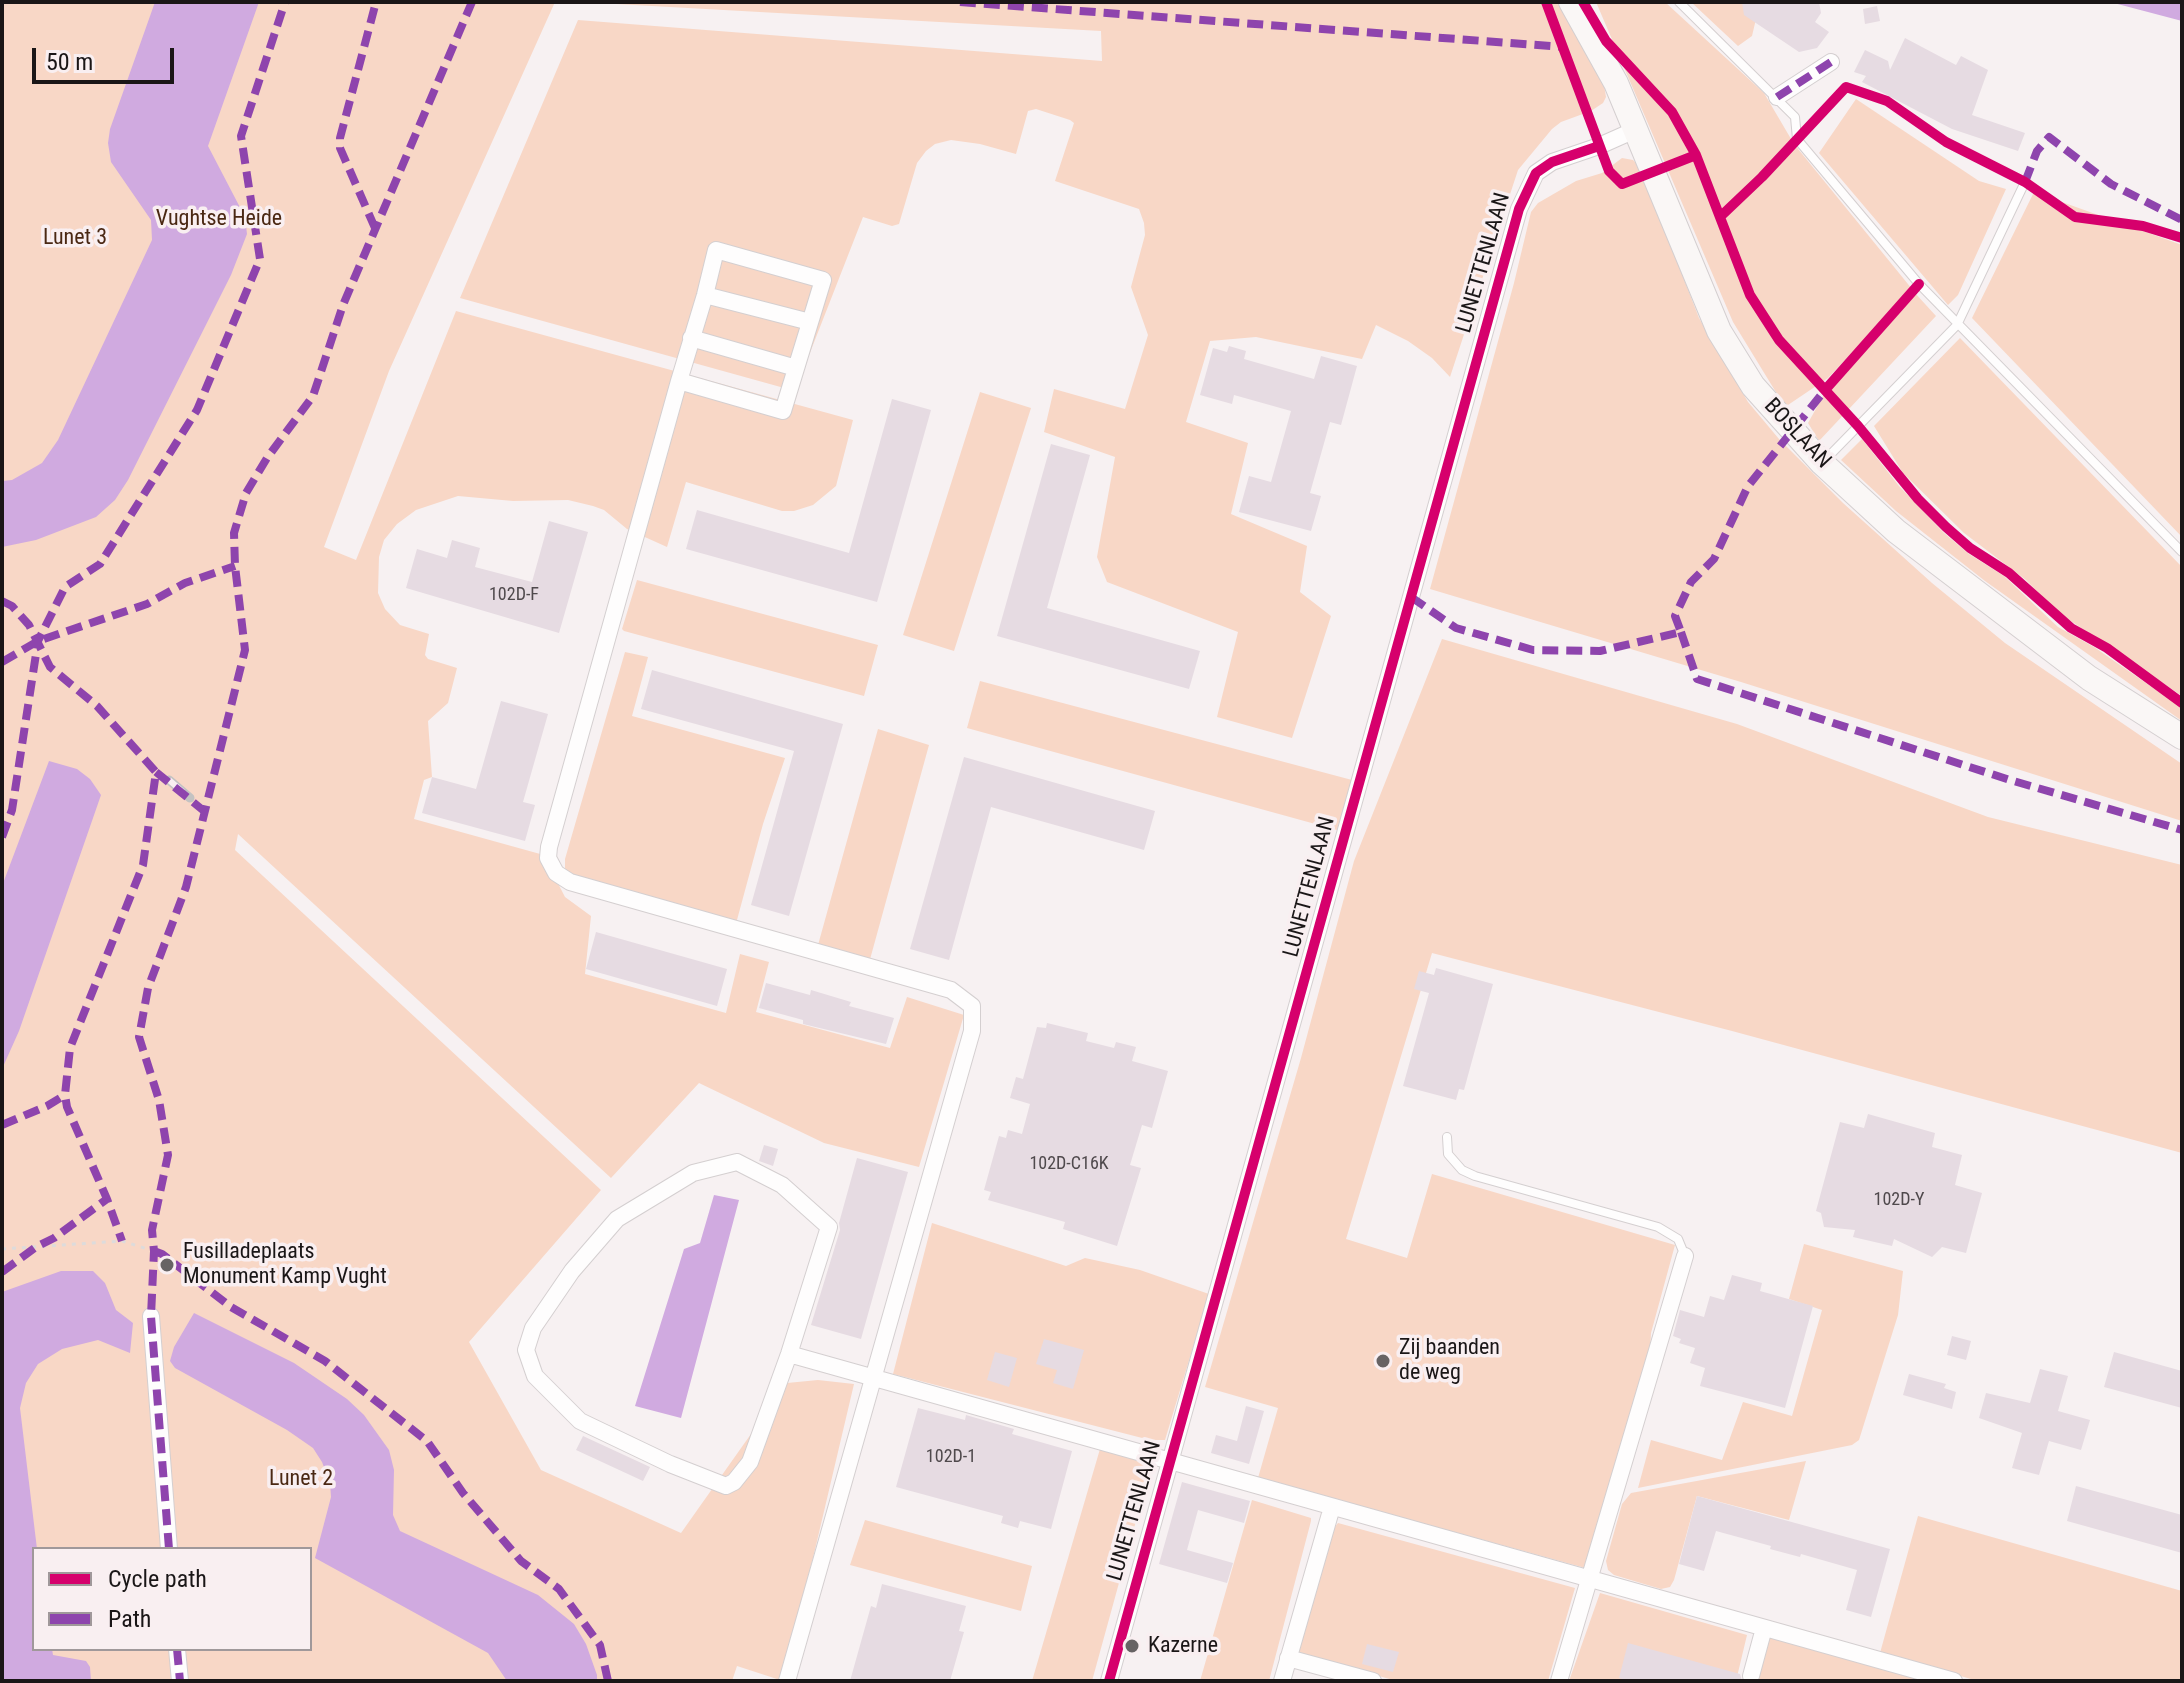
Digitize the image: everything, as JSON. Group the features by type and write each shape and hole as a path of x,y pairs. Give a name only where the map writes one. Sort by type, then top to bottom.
{"main road":[{"name":"BOSLAAN","path":"1571,2 1616,83 1719,331 1753,386 1822,463 1896,531 2089,678 2182,737"}],"street":[{"path":"1777,97 1831,62"},
{"name":"LUNETTENLAAN","path":"1109,1681 1519,209 1536,173 1552,162 1635,130"},
{"path":"679,381 783,411 823,280 716,250 705,295 679,381 548,858 556,873 570,882 951,990 972,1006 972,1031 787,1681"},
{"path":"705,295 810,322"},
{"path":"691,338 796,368"},
{"path":"737,1162 782,1185 829,1227 789,1354 750,1462 734,1482 726,1486 670,1464 580,1421 535,1376 526,1350 533,1328 572,1271 617,1219 693,1173 737,1162"},
{"path":"1559,1681 1685,1256"},
{"path":"151,1316 169,1547"},
{"path":"789,1354 1954,1681"},
{"path":"1282,1681 1332,1507"},
{"path":"1751,1676 1764,1628"},
{"path":"177,1651 180,1681"},
{"path":"1288,1658 1373,1681"}],"lane":[{"path":"1679,2 1795,117 1797,139 1919,284 2182,552"},
{"path":"1822,463 1957,325 2025,182"},
{"path":"1447,1137 1448,1154 1462,1170 1658,1227 1678,1239 1685,1256"}],"path":[{"path":"2,1249 122,1241 154,1251"}],"green space":[{"name":"Vughtse Heide","path":"2,2 555,2 389,371 324,547 356,560 456,311 853,420 836,486 813,505 782,511 686,482 667,547 627,529 604,510 593,506 568,500 513,501 458,496 416,510 397,524 384,540 379,557 378,593 385,609 400,625 429,634 425,655 428,659 457,668 448,703 428,721 432,777 424,780 414,819 551,857 550,868 565,897 591,916 585,974 726,1013 740,954 769,962 756,1012 890,1048 907,997 964,1015 919,1167 824,1143 699,1083 611,1178 238,834 235,850 601,1190 469,1342 541,1470 681,1533 787,1383 818,1380 854,1384 813,1558 780,1680 737,1666 732,1681 2,1681"},
{"path":"580,2 1560,2 1604,85 1606,97 1591,111 1561,122 1552,129 1518,170 1450,377 1432,358 1408,341 1376,325 1362,359 1256,337 1210,341 1186,422 1248,443 1231,514 1307,546 1300,592 1331,616 1292,738 1217,717 1238,632 1107,582 1097,557 1115,457 1044,432 1054,389 1125,409 1148,335 1131,287 1145,235 1139,209 1055,181 1074,123 1070,120 1036,109 1028,111 1016,154 951,140 935,144 926,151 917,163 899,224 892,226 863,217 795,391 460,298 578,20 1102,61 1101,31"},
{"path":"1596,2 1665,2 1764,93 1794,144 1912,289 1828,378 1785,407 1733,322"},
{"path":"1691,2 1760,2 1752,36 1738,46"},
{"path":"1856,99 1979,181 2006,189 1958,295 1948,305 1819,153"},
{"path":"1622,158 1633,160 1641,168 1699,318 1748,402 1779,439 1843,503 2005,643 2182,764 2182,821 1741,682 1430,589 1531,212 1538,203 1576,181 1602,173"},
{"path":"2034,192 2182,245 2182,537 1972,318"},
{"path":"1915,293 1936,316 1819,441 1808,423 1827,389"},
{"path":"1960,338 2182,567 2182,696 2056,611 2026,580 1964,533 1903,473 1874,426"},
{"path":"980,392 1031,408 954,651 903,635"},
{"path":"1862,439 1899,486 1944,533 1969,554 2004,576 2058,627 2094,647 2182,708 2182,721 1985,581 1896,511 1841,460"},
{"path":"637,580 878,645 864,696 624,631 622,629"},
{"path":"1442,639 1737,724 1988,817 2182,865 2182,1153 1432,953 1346,1239 1407,1258 1432,1174 1675,1245 1651,1333 1650,1352 1589,1569 1258,1478 1278,1408 1205,1387 1301,1058 1354,861"},
{"path":"625,652 648,657 632,716 785,758 763,824 734,931 580,884 565,871 565,859"},
{"path":"980,681 1352,780 1337,830 967,728"},
{"path":"878,729 929,745 869,963 818,945"},
{"path":"932,1223 1066,1266 1085,1258 1140,1270 1209,1294 1165,1440 1150,1440 893,1374"},
{"path":"1804,1244 1903,1271 1898,1315 1859,1440 1852,1445 1638,1488 1651,1440 1722,1460 1743,1402 1792,1416 1822,1310 1789,1299"},
{"path":"1100,1449 1152,1463 1092,1681 1032,1681"},
{"path":"1806,1461 1789,1520 1697,1496 1670,1587 1661,1589 1614,1575 1608,1570 1606,1561 1622,1504 1631,1493"},
{"path":"1252,1500 1311,1518 1269,1681 1200,1681"},
{"path":"1918,1516 2182,1591 2182,1681 1978,1681 1880,1653"},
{"path":"865,1520 1032,1566 1021,1611 850,1565"},
{"path":"1338,1523 1575,1588 1548,1681 1397,1681 1297,1654 1333,1529"},
{"path":"1600,1593 1747,1635 1736,1681 1569,1681"},
{"path":"1767,1635 1904,1675 1921,1681 1755,1681"}],"shaded area":[{"path":"155,2 259,2 208,146 245,217 247,234 231,275 115,500 96,517 36,540 2,547 2,481 12,480 42,463 58,440 152,240 151,220 111,162 108,143 110,129"},
{"path":"2110,2 2182,2 2182,21"},
{"path":"49,761 77,769 90,779 101,795 19,1031 2,1069 2,886"},
{"path":"714,1195 739,1200 681,1418 635,1406 684,1249 700,1243"},
{"path":"61,1271 93,1271 105,1283 116,1310 133,1323 130,1353 98,1340 62,1349 38,1364 26,1383 20,1408 37,1547 32,1547 32,1651 52,1651 53,1655 86,1661 90,1667 91,1681 2,1681 2,1292"},
{"path":"194,1313 294,1363 347,1399 364,1415 389,1450 394,1470 393,1515 400,1531 538,1595 574,1624 586,1644 597,1681 507,1681 488,1653 315,1558 331,1497 330,1483 322,1462 313,1448 287,1430 175,1368 170,1361 174,1347"}],"building":[{"path":"1742,2 1819,2 1821,13 1815,22 1829,32 1817,48 1799,52 1744,15"},
{"path":"1877,6 1880,21 1865,24 1863,9"},
{"path":"1905,38 1956,65 1961,56 1988,70 1972,115 2025,133 2018,151 1952,129 1862,82 1866,76 1854,72 1865,50 1888,61 1890,70"},
{"path":"1229,346 1246,351 1244,359 1314,379 1321,356 1357,366 1341,425 1330,422 1310,493 1321,496 1311,531 1239,512 1249,476 1271,482 1291,411 1234,395 1232,404 1200,395 1213,348 1227,352"},
{"path":"892,399 931,410 877,602 686,549 697,510 849,553"},
{"path":"1051,444 1090,455 1047,608 1200,651 1189,689 997,636"},
{"path":"549,521 588,532 559,633 406,588 417,549 447,558 452,540 480,548 475,567 532,582"},
{"path":"652,670 843,724 789,916 751,905 794,751 641,709"},
{"path":"501,701 548,714 523,802 535,805 525,841 422,813 432,777 476,789"},
{"path":"964,757 1155,811 1144,850 991,807 949,960 910,949"},
{"path":"596,932 727,969 717,1006 586,969"},
{"path":"1436,968 1493,984 1464,1090 1459,1089 1456,1100 1403,1086 1429,993 1414,989 1419,971 1434,975"},
{"path":"766,983 810,995 811,990 851,1002 849,1006 894,1018 886,1044 803,1024 803,1020 759,1008"},
{"path":"1047,1023 1088,1033 1086,1041 1114,1048 1116,1042 1136,1047 1132,1061 1168,1071 1152,1128 1142,1125 1130,1165 1141,1168 1117,1246 1063,1229 1065,1222 988,1200 991,1192 984,1190 999,1136 1006,1138 1008,1130 1022,1134 1030,1104 1010,1098 1016,1077 1023,1079 1037,1027 1046,1028"},
{"path":"1868,1114 1935,1133 1932,1147 1962,1155 1955,1185 1982,1193 1966,1253 1942,1247 1932,1257 1894,1239 1892,1246 1853,1237 1855,1230 1824,1227 1821,1213 1816,1211 1840,1122 1864,1128"},
{"path":"764,1145 778,1149 773,1166 759,1161"},
{"path":"857,1158 908,1172 861,1339 811,1325 840,1230 839,1223"},
{"path":"1732,1275 1762,1283 1760,1291 1813,1306 1785,1408 1700,1386 1705,1368 1690,1363 1695,1348 1679,1343 1681,1339 1673,1336 1680,1310 1704,1317 1710,1296 1724,1300"},
{"path":"1952,1336 1971,1341 1966,1360 1947,1355"},
{"path":"1044,1339 1084,1350 1073,1389 1053,1383 1057,1370 1036,1364"},
{"path":"995,1352 1017,1358 1009,1387 987,1380"},
{"path":"2114,1352 2182,1371 2182,1408 2104,1387"},
{"path":"2040,1369 2068,1376 2058,1411 2090,1420 2081,1450 2049,1441 2039,1475 2012,1468 2022,1433 1979,1418 1986,1393 2030,1403"},
{"path":"1909,1374 1946,1384 1944,1388 1956,1392 1952,1409 1903,1395"},
{"path":"1246,1406 1264,1411 1249,1464 1211,1453 1216,1435 1237,1441"},
{"path":"918,1408 965,1420 966,1415 1014,1429 1012,1434 1072,1451 1051,1529 1020,1521 1018,1528 1001,1523 1003,1516 896,1487"},
{"path":"583,1436 650,1467 643,1481 576,1450"},
{"path":"1182,1482 1250,1501 1244,1523 1198,1510 1187,1550 1233,1563 1227,1583 1159,1564"},
{"path":"2076,1486 2182,1515 2182,1553 2067,1521"},
{"path":"1697,1496 1890,1549 1871,1617 1846,1610 1857,1570 1801,1554 1800,1557 1770,1549 1771,1546 1716,1531 1704,1571 1679,1564"},
{"path":"882,1584 966,1606 959,1631 964,1632 950,1681 850,1681 871,1606 876,1608"},
{"path":"1628,1643 1740,1674 1742,1681 1629,1681 1619,1678"},
{"path":"1367,1644 1399,1652 1393,1672 1362,1664"}],"railway":[{"path":"169,780 190,798"}],"marked path":[{"path":"2,837 12,810 38,641 65,587 100,564 197,410 260,259 241,136 285,2"},
{"path":"375,228 340,148 340,138 376,2"},
{"path":"169,1547 151,1316 152,1230 168,1155 159,1100 139,1037 148,988 186,887 245,650 234,533 246,493 267,458 313,396 343,305 472,2"},
{"path":"960,2 1564,47"},
{"path":"1777,97 1831,62"},
{"path":"2025,182 2037,151 2049,137 2111,184 2182,220"},
{"path":"1411,597 1456,628 1533,650 1600,651 1681,632 1675,616 1691,582 1714,559 1748,486 1825,390"},
{"path":"2,662 38,641 147,604 185,583 235,566"},
{"path":"2,601 12,606 29,625 50,667 97,706 156,772 143,865 70,1048 65,1095 67,1107 122,1241"},
{"path":"1681,632 1697,679 2010,780 2182,830"},
{"path":"156,772 204,811"},
{"path":"2,1125 65,1095"},
{"path":"2,1272 107,1199"},
{"path":"154,1251 231,1307 325,1361 427,1441 463,1493 521,1561 559,1589 600,1645 608,1681"},
{"path":"177,1651 180,1681"}],"cycle path":[{"path":"1546,2 1609,171 1622,184 1696,155"},
{"path":"1583,2 1606,41 1672,112 1696,155 1750,295 1779,340 1946,527 1970,548 2009,573 2071,628 2107,648 2182,703"},
{"path":"1721,216 1846,87 1887,101 1946,142 2025,182 2075,217 2143,226 2182,238"},
{"path":"1109,1681 1519,209 1536,173 1552,162 1599,146"},
{"path":"1825,390 1919,284"}],"place":[{"name":"Fusilladeplaats Monument Kamp Vught","path":"167,1265"},
{"name":"Zij baanden de weg","path":"1383,1361"},
{"name":"Kazerne","path":"1132,1646"}],"park label":[{"name":"Lunet 3","path":"75,238"},
{"name":"Lunet 2","path":"301,1479"}]}
